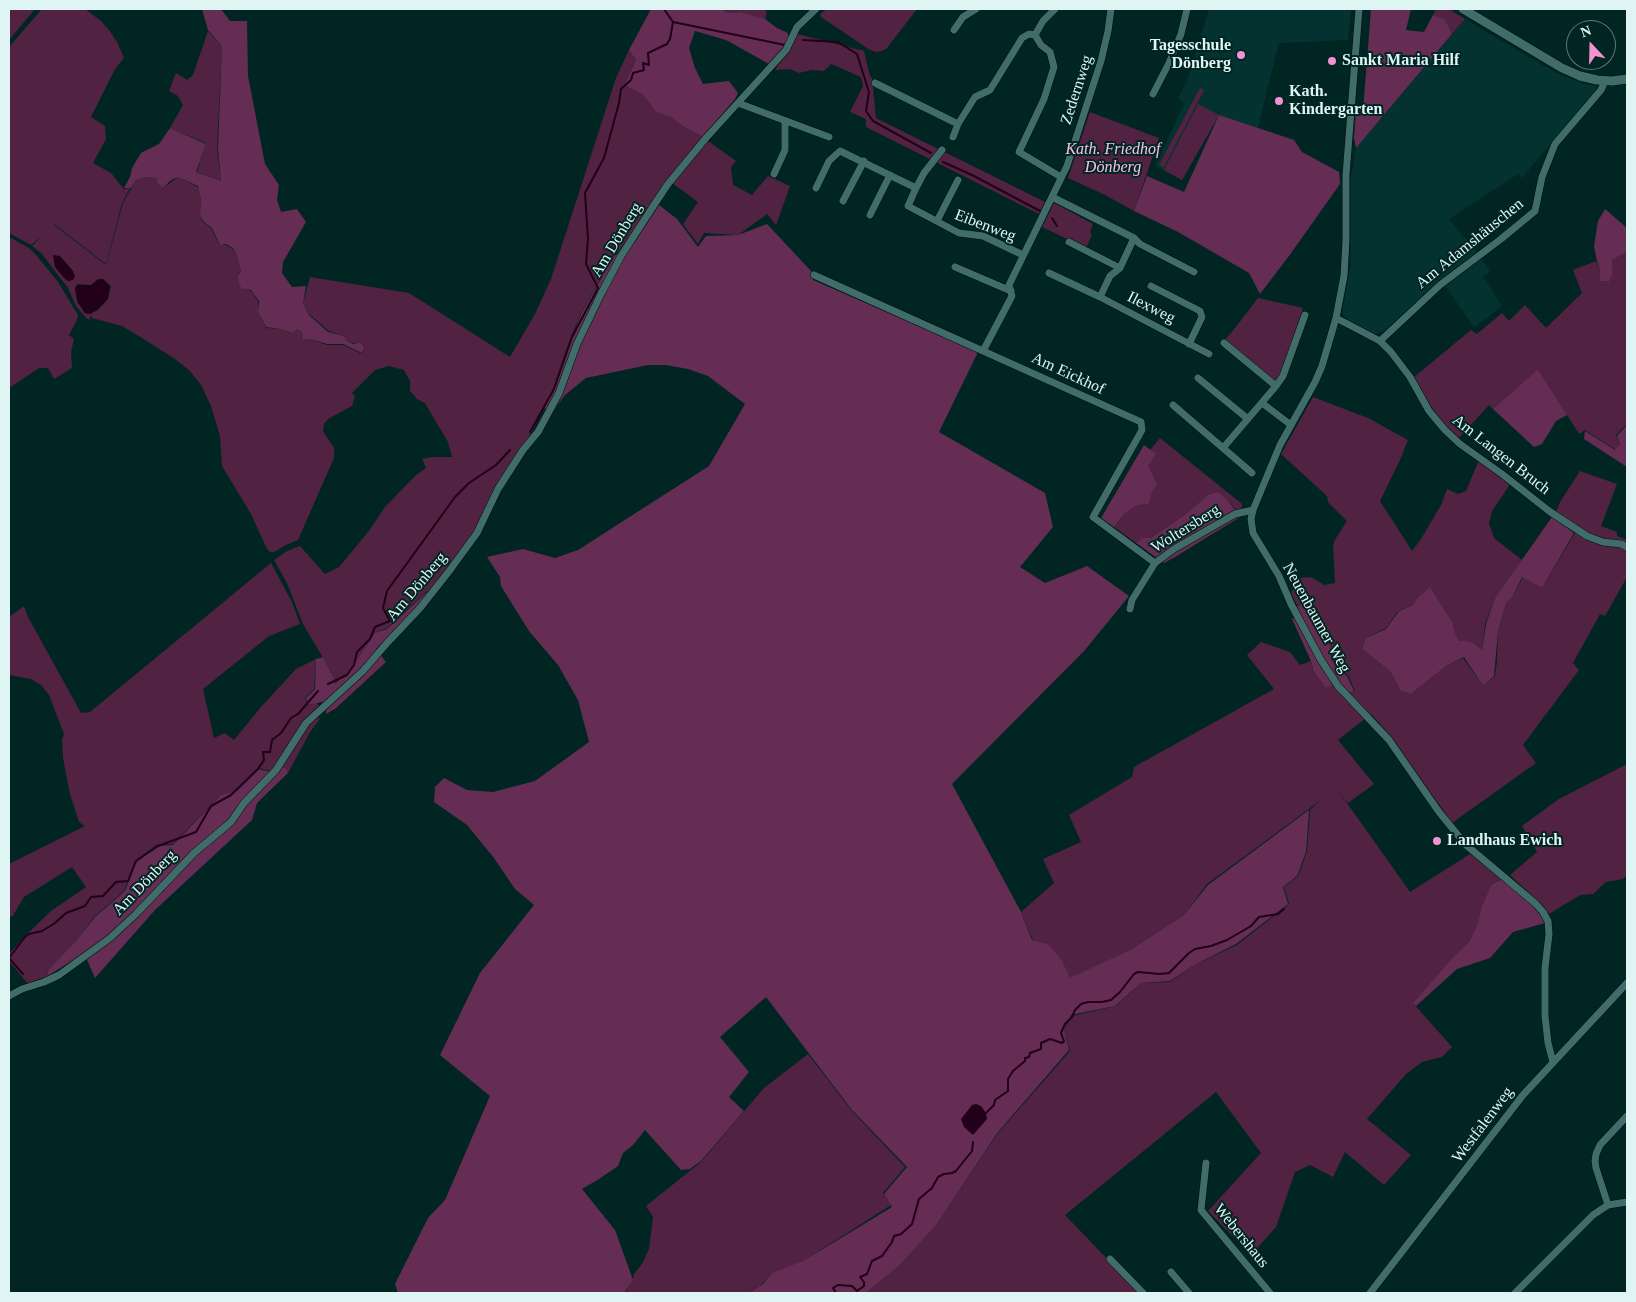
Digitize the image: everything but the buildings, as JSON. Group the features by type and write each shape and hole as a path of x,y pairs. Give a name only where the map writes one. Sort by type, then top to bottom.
{"street":[{"name":"Am Dönberg","path":"9,996 59,975 110,938 136,914 194,853 231,822 244,803 276,770 306,723 363,671 420,608 477,533 498,489 523,450 538,432 559,393 580,337 621,256 668,184 706,138 786,50 797,27 816,9"},
{"path":"954,30 963,17 976,9"},
{"path":"1035,35 1043,21 1055,9"},
{"name":"Zedernweg","path":"983,350 1012,296 1009,285 1067,166 1101,61 1111,9"},
{"path":"1153,94 1181,34 1187,9"},
{"name":"Neuenbaumer Weg","path":"1358,9 1345,188 1346,240 1344,276 1336,318 1315,382 1280,445 1253,510 1251,519 1253,533 1279,576 1291,604 1321,660 1338,686 1389,740 1439,812 1466,845 1543,912 1548,921 1549,934 1545,968 1546,1016 1548,1043 1553,1062"},
{"path":"1463,9 1562,68 1580,76 1608,81 1627,79"},
{"path":"953,137 958,124 975,97 990,90 1022,38 1029,34 1035,35"},
{"path":"1035,35 1040,45 1050,52 1054,66 1042,104 1019,152 1061,177"},
{"name":"Am Adamshäuschen","path":"1380,341 1440,285 1535,211 1542,177 1555,144 1608,81"},
{"path":"875,83 958,124"},
{"path":"738,103 829,137"},
{"path":"774,174 785,150 785,121"},
{"name":"Eibenweg","path":"942,150 924,172 908,206 960,233 983,236 1023,256"},
{"path":"816,188 829,161 840,151 864,161 916,188"},
{"path":"843,201 864,161"},
{"path":"870,216 890,175"},
{"name":"Eibenweg","path":"937,221 958,180"},
{"path":"1052,197 1134,238 1140,244 1194,272"},
{"name":"Ilexweg","path":"1100,297 1110,276 1120,268 1134,238"},
{"name":"Ilexweg","path":"1069,242 1120,268"},
{"path":"955,267 1011,291"},
{"name":"Ilexweg","path":"1049,273 1100,297 1209,354"},
{"name":"Am Eickhof","path":"814,275 1141,422 1142,430 1093,517 1155,563"},
{"name":"Ilexweg","path":"1151,286 1200,311 1202,316 1189,344"},
{"path":"1223,448 1283,376 1305,315"},
{"name":"Am Langen Bruch","path":"1336,318 1380,341 1391,352 1410,377 1429,411 1460,444 1549,511 1587,536 1603,542 1621,544 1627,547"},
{"path":"1224,343 1276,386"},
{"path":"1198,378 1248,419"},
{"path":"1262,402 1291,425"},
{"path":"1173,405 1252,473"},
{"name":"Woltersberg","path":"1130,609 1132,600 1155,563 1174,549 1235,514 1253,510"},
{"name":"Westfalenweg","path":"1370,1293 1523,1095 1627,983"},
{"path":"1608,1205 1596,1168 1596,1154 1600,1145 1627,1116"},
{"name":"Webershaus","path":"1206,1163 1201,1210 1270,1293"},
{"path":"1515,1293 1593,1215 1608,1205 1627,1202"},
{"path":"1110,1259 1143,1293"},
{"path":"1171,1272 1189,1293"}],"shaded area":[{"path":"202,9 221,9 230,21 247,21 248,76 265,164 279,185 277,200 281,212 297,209 306,222 283,262 282,273 292,287 306,286 303,303 309,315 328,332 344,336 347,341 353,344 361,342 364,349 362,353 343,344 327,344 310,339 303,340 302,332 297,329 292,333 266,327 258,312 259,301 251,290 241,288 237,277 241,271 236,253 233,248 226,244 220,245 212,228 203,221 200,215 201,201 198,186 178,177 171,180 163,188 158,184 156,178 146,177 136,180 131,188 124,188 132,168 141,153 159,144 170,128 206,144 196,172 221,181 218,148 222,46 208,30"},
{"path":"651,9 722,9 727,13 741,12 765,19 788,33 788,39 784,48 769,64 726,40 695,31 689,48 695,68 703,84 729,81 738,93 703,137 684,127 671,117 656,112 643,95 624,85 636,60 629,50"},
{"path":"1209,9 1241,9 1246,11 1247,9 1351,9 1348,40 1279,43 1258,128 1219,115 1182,180 1155,166 1184,104 1178,98 1187,81"},
{"path":"1371,9 1411,9 1406,30 1424,32 1433,15 1445,19 1452,34 1356,148 1354,138 1356,110 1363,110"},
{"path":"1465,19 1556,73 1581,83 1598,87 1522,178 1518,174 1449,219 1477,252 1490,272 1483,277 1502,306 1474,327 1441,280 1384,331 1376,334 1372,333 1346,319 1342,313 1351,265 1351,177 1356,148"},
{"path":"1219,115 1294,140 1302,152 1339,172 1340,184 1260,294 1249,273 1178,232 1134,211 1147,176 1184,192"},
{"path":"659,205 677,219 698,247 706,236 738,235 767,224 812,272 813,280 978,352 939,432 1045,493 1053,527 1020,567 1045,583 1087,566 1129,596 1085,650 952,784 1021,912 1032,940 1048,944 1062,960 1070,978 1130,950 1184,915 1208,885 1309,810 1306,852 1297,876 1283,887 1288,904 1236,944 1196,964 1170,981 1141,983 1115,1006 1071,1015 1064,1030 1069,1050 998,1132 937,1224 900,1265 866,1293 749,1293 763,1284 772,1273 803,1261 892,1207 884,1194 907,1167 852,1110 766,997 720,1037 749,1072 729,1097 744,1111 701,1161 690,1169 681,1170 645,1130 633,1145 623,1153 618,1166 582,1189 615,1230 633,1280 624,1293 398,1293 395,1284 428,1218 445,1200 490,1096 440,1055 480,973 534,905 515,889 494,858 467,825 434,802 435,787 444,778 467,790 493,792 535,781 589,742 578,700 558,665 529,631 501,586 500,577 487,557 523,549 555,558 578,550 709,466 745,404 708,376 688,369 666,365 648,365 586,378 565,395 553,411 543,408 552,390 581,314 601,279 608,260 635,242"},
{"path":"1605,209 1627,228 1627,252 1612,260 1613,273 1609,282 1600,281 1600,270 1594,246 1598,221"},
{"path":"53,255 60,256 73,271 75,276 73,280 68,281 55,267"},
{"path":"103,279 110,286 108,298 98,309 90,314 85,313 78,302 75,289 77,285 91,285"},
{"path":"1538,369 1567,415 1556,421 1542,444 1534,447 1493,409"},
{"path":"1627,425 1627,467 1584,439 1585,431 1615,450 1620,444 1617,436"},
{"path":"1144,445 1156,454 1148,466 1157,484 1151,494 1149,504 1138,505 1124,514 1114,527 1101,518"},
{"path":"1218,492 1227,499 1240,517 1164,563 1136,543 1142,538 1151,538 1186,514 1209,494"},
{"path":"1552,517 1574,533 1542,588 1522,577 1513,596 1506,603 1498,631 1494,676 1483,686 1464,657 1446,666 1411,694 1401,691 1390,671 1362,649 1366,638 1386,629 1399,611 1413,605 1418,597 1430,587 1453,623 1459,641 1465,640 1475,644 1482,650 1486,624 1495,598"},
{"path":"433,590 376,649 386,662 335,709 326,714 327,701 308,705 306,698 315,689 316,659 323,657 335,684 351,668 375,633 387,629 428,591"},
{"path":"1304,604 1319,623 1330,647 1331,659 1337,668 1347,676 1354,691 1348,693 1334,684 1326,688 1314,672 1292,619 1300,614 1297,606"},
{"path":"280,768 286,768 288,773 257,803 252,820 155,910 95,978 84,953 46,977 49,969 95,917 125,891 136,862 156,846 173,845 221,795 237,791 258,769 272,772"},
{"path":"1502,879 1534,905 1545,923 1513,932 1490,958 1457,969 1416,1006 1413,1003 1452,958 1469,942 1478,923 1481,908 1491,885"},
{"path":"972,1105 981,1106 986,1113 987,1119 973,1135 964,1127 961,1119"}],"green space":[{"path":"9,9 35,9 9,40"},
{"path":"42,9 85,9 101,21 109,30 124,58 115,69 91,117 105,126 106,139 93,163 111,173 124,189 130,188 122,203 106,264 54,225 106,265 123,203 136,180 146,177 156,178 158,184 163,188 178,177 198,187 202,221 211,228 219,244 232,248 236,253 241,270 237,277 241,287 251,291 258,301 258,312 266,328 281,329 291,333 297,329 302,332 303,340 310,339 327,345 343,345 360,353 363,353 364,349 361,342 353,343 347,341 344,336 329,331 309,314 303,303 310,277 409,293 510,357 535,314 551,279 616,78 629,50 636,60 624,85 643,95 656,112 672,117 684,127 703,137 667,183 619,251 608,260 601,278 581,313 552,390 527,441 474,532 433,590 427,591 387,628 375,633 351,668 334,684 332,673 303,624 287,583 274,560 287,551 300,546 325,574 339,567 369,531 385,507 416,475 426,468 422,459 452,457 448,442 425,403 417,399 410,391 410,381 404,370 389,366 375,370 352,393 355,396 352,406 328,419 324,424 323,431 334,448 334,458 298,540 274,552 270,552 251,514 222,466 220,436 211,406 201,385 190,371 175,359 122,326 92,318 90,315 90,320 86,318 76,306 68,288 41,253 32,246 42,236 31,245 9,233 9,47","holes":["98,279 103,279 111,286 108,299 98,310 90,314 85,313 77,302 75,289 77,284 91,285"]},
{"path":"722,9 765,9 767,12 765,19 741,12 727,13"},
{"path":"827,9 917,9 887,48 876,52 870,50 821,17 820,14"},
{"path":"1436,9 1449,9 1465,19 1452,34 1445,19 1433,15"},
{"path":"208,31 222,46 217,148 221,181 197,172 206,143 170,128 183,105 178,96 169,91 176,73 187,80 193,75"},
{"path":"797,34 864,51 872,78 876,118 1045,202 1039,214 866,127 866,119 850,112 863,86 861,77 831,64 824,71 811,70 799,73 790,69 775,70"},
{"path":"1200,88 1204,90 1164,167 1159,165"},
{"path":"1198,104 1219,115 1182,180 1164,170"},
{"name":"Kath. Friedhof Dönberg","path":"1090,112 1159,138 1134,211 1068,178"},
{"path":"708,141 736,161 731,167 733,185 752,195 768,176 790,186 776,225 767,214 738,235 704,233 698,244 683,224 698,202 672,183"},
{"path":"1054,203 1093,224 1090,232 1092,235 1086,248 1042,227"},
{"path":"9,237 29,248 37,256 58,282 78,315 69,335 74,339 71,352 72,368 54,379 48,368 39,368 9,388"},
{"path":"1627,252 1627,424 1616,435 1620,444 1616,450 1585,430 1579,434 1538,369 1493,409 1489,405 1459,438 1448,428 1422,395 1413,378 1471,330 1477,334 1502,313 1509,321 1525,305 1546,328 1582,293 1573,270 1596,261 1600,270 1600,281 1609,282 1613,273 1612,260"},
{"path":"1258,298 1303,308 1280,375 1274,383 1224,341"},
{"path":"1313,397 1368,418 1408,440 1380,501 1412,551 1441,505 1447,489 1458,494 1466,491 1479,460 1511,483 1492,511 1489,523 1494,538 1522,560 1495,598 1485,624 1482,650 1475,644 1465,640 1459,641 1453,623 1430,587 1418,597 1413,605 1398,611 1386,628 1366,638 1362,649 1390,671 1401,691 1411,694 1446,666 1463,658 1483,686 1495,676 1498,631 1506,603 1513,596 1523,577 1542,588 1575,533 1576,527 1556,512 1560,502 1580,471 1617,484 1601,526 1617,532 1617,536 1627,540 1627,577 1605,616 1600,614 1573,663 1579,670 1523,745 1536,763 1452,823 1391,736 1371,714 1338,740 1374,784 1348,803 1335,789 1410,892 1470,854 1501,879 1491,885 1481,908 1478,923 1469,942 1452,958 1413,1003 1452,1047 1442,1057 1422,1062 1406,1074 1367,1119 1411,1155 1384,1185 1345,1152 1333,1177 1310,1165 1295,1172 1276,1227 1251,1255 1208,1211 1261,1153 1216,1092 1065,1215 1140,1293 866,1293 900,1265 937,1224 998,1133 1070,1051 1064,1030 1072,1016 1116,1006 1141,983 1170,982 1196,964 1237,945 1289,904 1284,887 1298,876 1307,852 1310,810 1321,799 1207,884 1184,915 1130,950 1070,979 1062,960 1047,944 1033,940 1021,912 1054,883 1043,859 1081,842 1069,815 1132,777 1134,767 1274,689 1247,655 1261,642 1290,652 1300,665 1311,661 1314,672 1326,688 1333,684 1348,693 1355,691 1348,675 1337,668 1332,659 1330,647 1320,623 1304,604 1297,605 1291,593 1299,578 1311,577 1324,585 1335,583 1333,545 1347,521 1328,502 1327,496 1281,454"},
{"path":"1160,438 1242,504 1242,509 1236,510 1218,492 1209,494 1186,514 1151,538 1142,538 1136,543 1114,527 1124,514 1138,505 1149,503 1148,466 1150,450"},
{"path":"271,563 292,602 300,624 269,636 203,689 214,738 225,733 234,740 296,669 316,659 314,689 305,698 308,706 316,702 320,707 314,713 320,719 310,732 288,773 286,768 272,771 258,768 237,791 221,795 173,844 156,845 135,861 124,891 94,917 74,943 49,969 45,977 28,984 9,961 9,954 51,911 86,887 72,867 24,897 12,917 9,915 9,864 85,826 79,822 70,794 63,758 62,740 64,734 49,695 41,685 31,679 9,675 9,617 24,606 28,617 81,713 90,712"},
{"path":"1627,764 1627,875 1623,879 1606,882 1593,894 1580,895 1549,914 1510,875 1537,852 1522,826 1559,799"},
{"path":"808,1054 852,1111 905,1167 883,1193 891,1205 800,1263 771,1274 760,1286 748,1293 625,1293 649,1249 653,1217 646,1206 701,1162 764,1088"}],"waterway":[{"path":"530,432 554,389 572,337 598,288 586,264 588,239 585,193 604,158 621,89 631,80 633,73 644,70 643,63 649,65 648,53 667,44 670,39 673,22 664,9"},
{"path":"673,22 785,45"},
{"path":"803,40 838,42 857,54 869,92 866,111 873,121 931,153"},
{"path":"943,162 1040,211"},
{"path":"1052,218 1057,226"},
{"path":"328,684 347,675 354,665 357,652 370,639 375,627 390,621 383,608 387,591 455,497 469,483 496,465 510,450"},
{"path":"23,974 9,958 25,937 42,931 66,913 85,906 91,897 103,896 116,882 128,881 136,861 158,846 196,832 211,806 231,795 258,769 264,760 263,752 270,752 272,740 281,733 291,718 298,714 318,691"},
{"path":"986,1113 994,1105 995,1100 1008,1091 1008,1079 1013,1071 1025,1061 1025,1058 1029,1057 1030,1053 1041,1049 1041,1043 1050,1039 1062,1043 1064,1041 1061,1033 1065,1024 1081,1004 1111,1000 1138,972 1169,973 1195,949 1227,940 1251,926 1259,917 1278,914 1284,909"},
{"path":"836,1293 833,1288 838,1285 852,1286 857,1291 864,1286 864,1282 860,1277 867,1274 872,1261 882,1256 894,1236 901,1234 912,1224 919,1199 932,1188 938,1177 956,1171 972,1151 973,1142"}],"place":[{"name":"Tagesschule Dönberg","path":"1241,55"},
{"name":"Sankt Maria Hilf","path":"1332,61"},
{"name":"Kath. Kindergarten","path":"1279,101"},
{"name":"Landhaus Ewich","path":"1437,841"}]}
